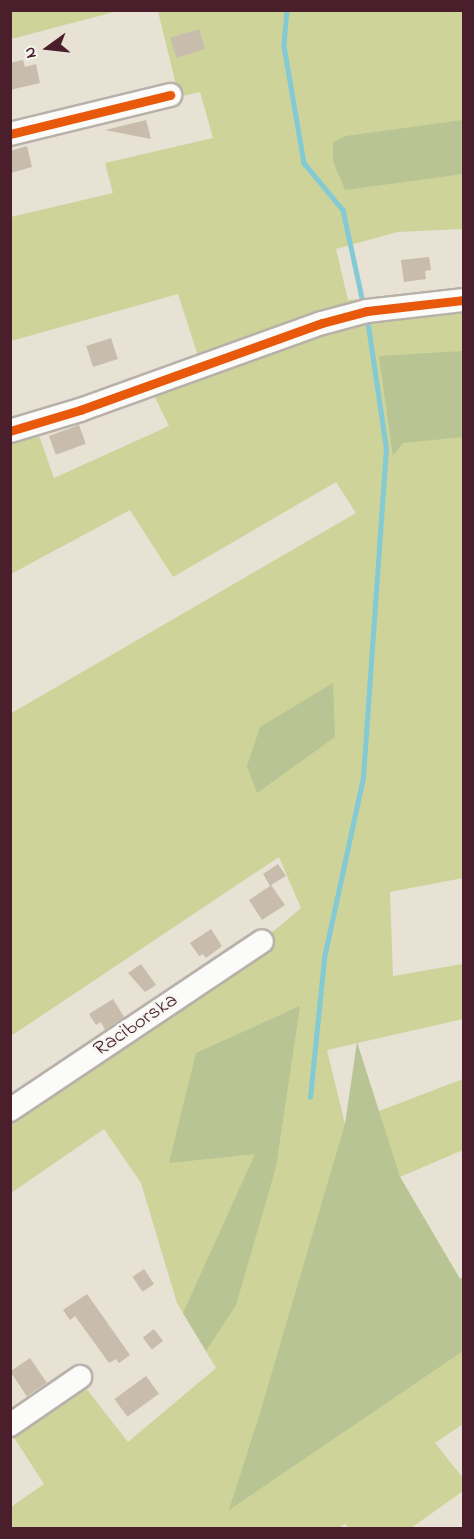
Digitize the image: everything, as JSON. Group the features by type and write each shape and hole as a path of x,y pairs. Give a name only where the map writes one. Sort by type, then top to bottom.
{"street":[{"path":"10,134 170,95"},
{"path":"10,431 80,410 322,322 367,311 464,300"},
{"name":"Raciborska","path":"10,1110 262,941"},
{"path":"10,1425 80,1377"}],"green space":[{"path":"11,10 118,10 118,11 11,39"},
{"path":"158,11 463,11 463,229 397,232 336,249 348,300 463,290 463,878 390,892 393,976 463,964 463,1019 327,1050 345,1124 463,1079 463,1150 400,1177 460,1279 464,1277 463,1424 435,1443 463,1478 463,1491 411,1528 349,1528 345,1524 338,1528 11,1528 11,1507 44,1484 11,1433 85,1387 128,1442 216,1368 177,1303 141,1183 104,1129 11,1193 11,1110 262,941 301,908 279,857 11,1036 10,714 356,513 336,482 173,577 130,510 11,574 11,430 35,424 54,478 169,426 149,385 201,365 178,294 11,341 11,217 113,193 105,163 213,138 200,92 179,97"},
{"path":"463,120 463,174 345,190 333,161 333,142 346,136"},
{"path":"463,351 463,437 403,443 393,456 379,356"},
{"path":"333,683 335,737 257,793 247,766 260,727"},
{"path":"300,1006 276,1167 236,1305 206,1351 183,1313 255,1154 169,1163 196,1053"},
{"path":"357,1042 400,1177 460,1279 463,1277 463,1351 229,1510 345,1124"}],"building":[{"path":"199,29 205,49 176,58 170,38"},
{"path":"23,60 25,67 36,64 40,83 10,90 10,63"},
{"path":"146,120 151,139 105,130"},
{"path":"27,146 32,167 10,173 10,151"},
{"path":"429,257 431,270 425,271 426,279 404,282 401,260"},
{"path":"111,338 118,359 93,367 86,346"},
{"path":"79,425 86,444 56,455 49,436"},
{"path":"278,864 286,876 271,885 285,905 262,920 249,900 270,886 263,874"},
{"path":"211,929 222,946 206,958 203,954 199,956 190,943"},
{"path":"141,964 156,985 145,992 128,973"},
{"path":"113,999 124,1017 105,1030 101,1022 96,1025 89,1014"},
{"path":"144,1269 154,1284 142,1292 132,1277"},
{"path":"87,1294 130,1355 119,1363 116,1359 109,1363 75,1316 70,1320 63,1310"},
{"path":"154,1329 163,1341 152,1349 143,1337"},
{"path":"30,1358 47,1383 27,1396 10,1371"},
{"path":"146,1376 159,1394 127,1417 114,1399"}],"waterway":[{"path":"287,10 284,46 304,163 343,210 362,298"},
{"path":"310,1097 324,958 363,777 386,449 368,325"}],"cycle path":[{"path":"10,134 170,95"},
{"path":"10,431 80,410 322,323 367,311 464,300"}]}
